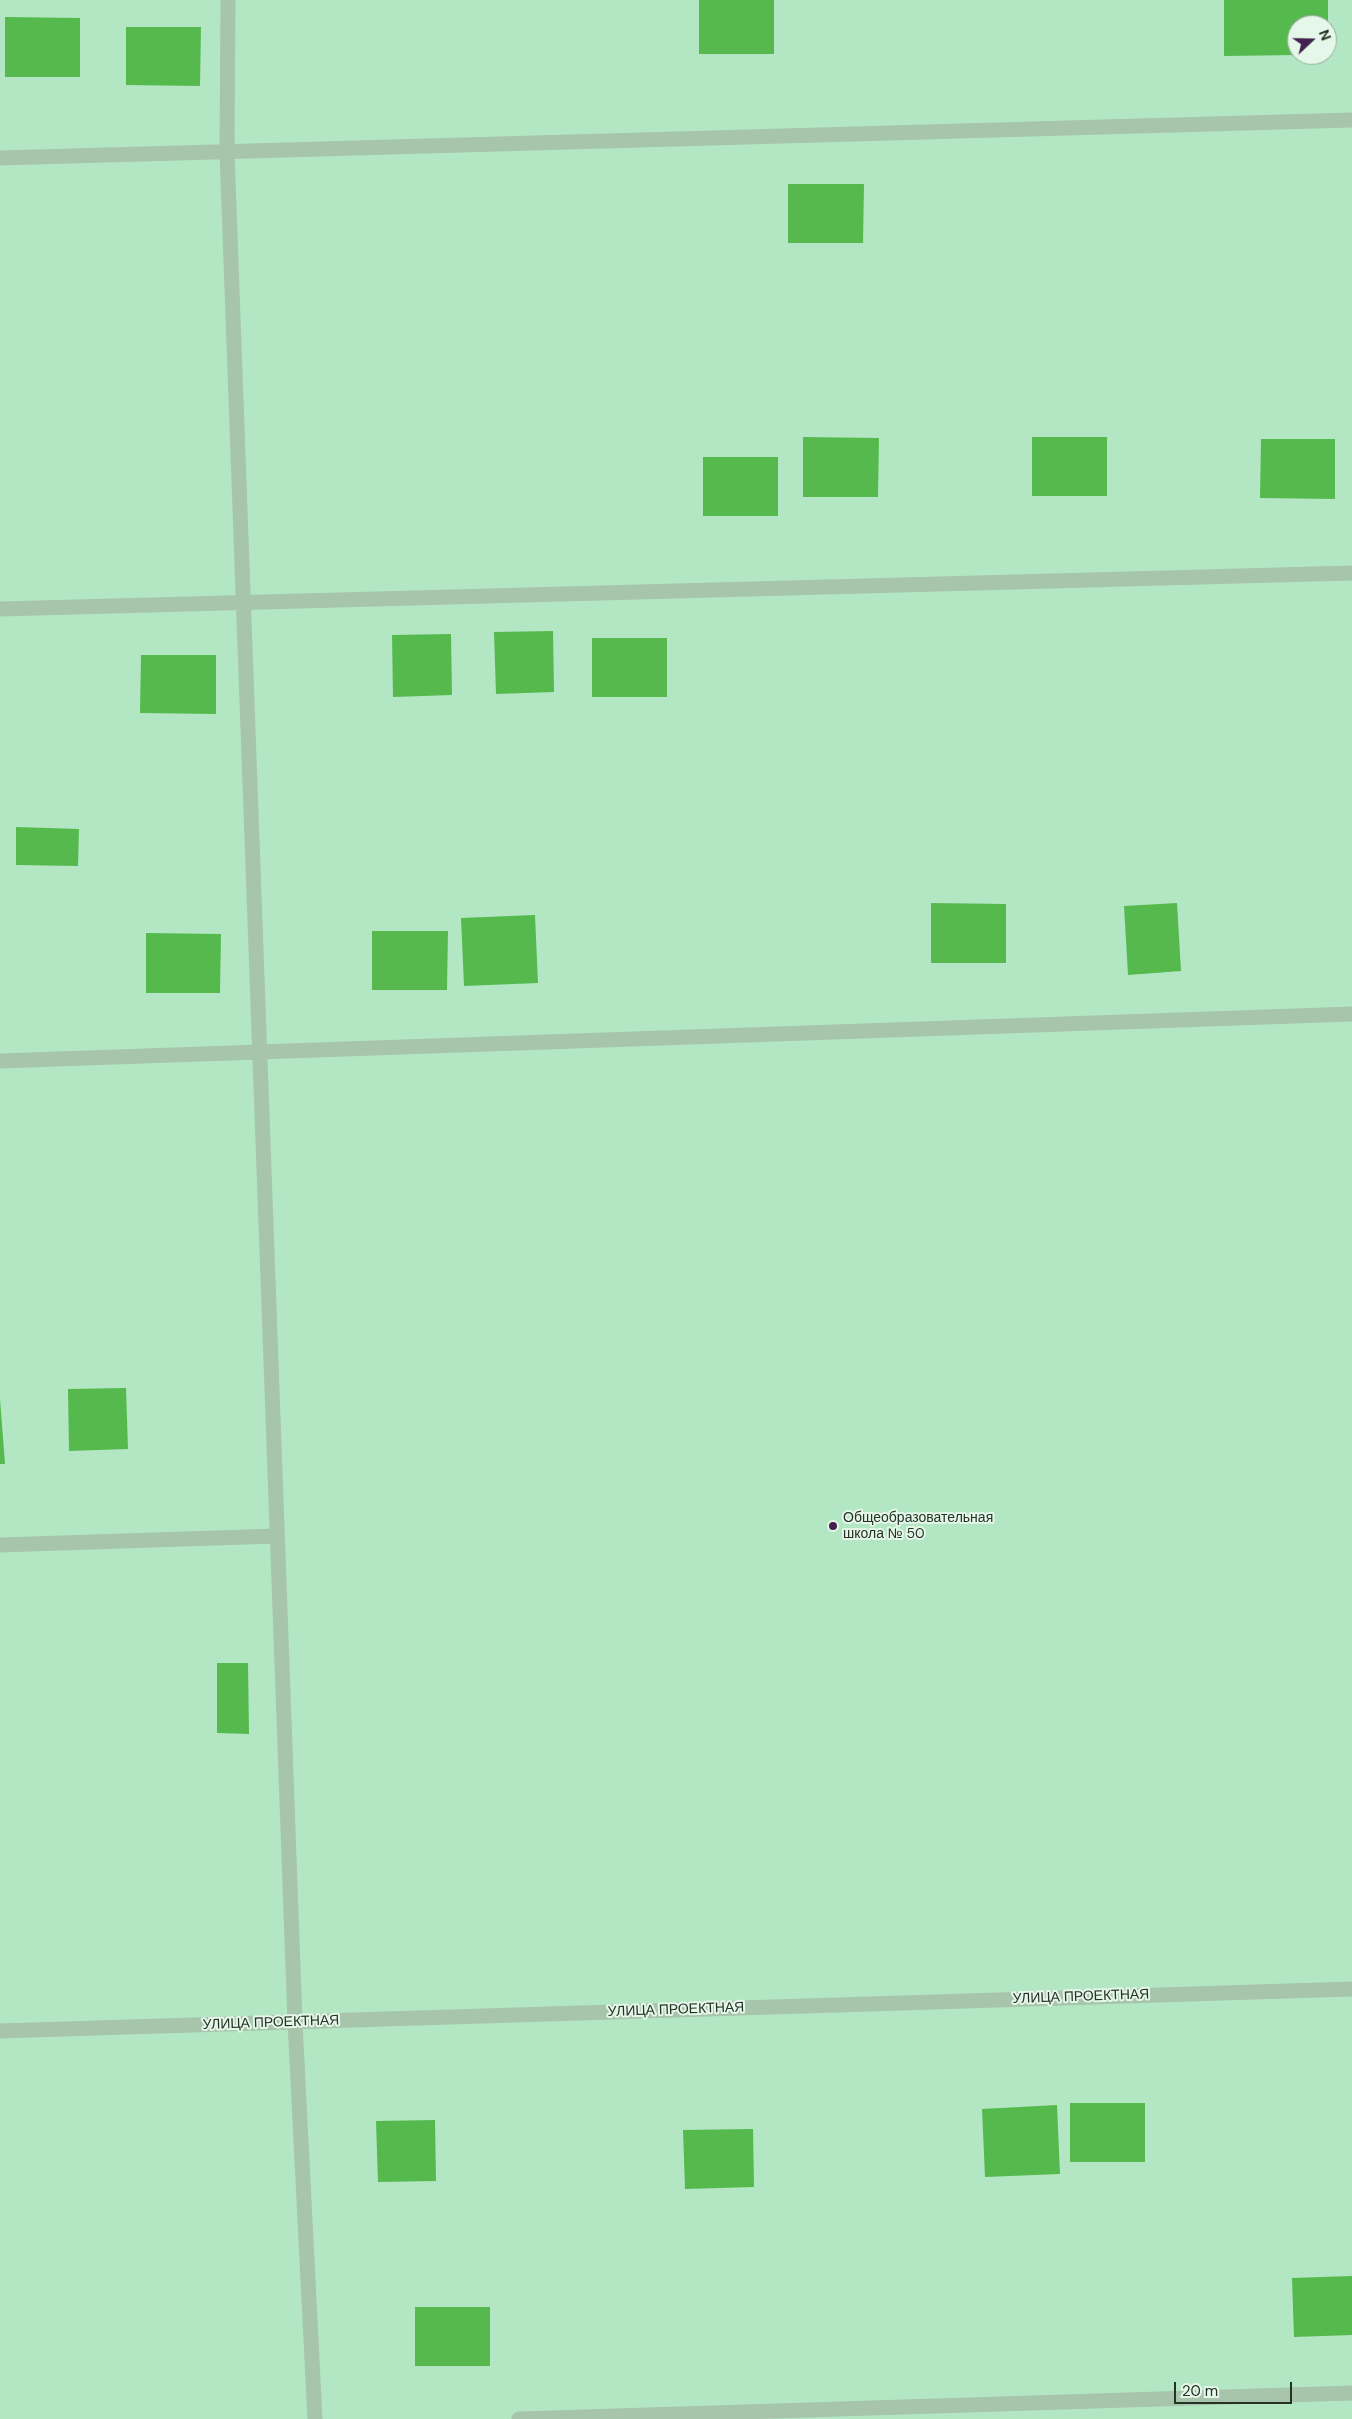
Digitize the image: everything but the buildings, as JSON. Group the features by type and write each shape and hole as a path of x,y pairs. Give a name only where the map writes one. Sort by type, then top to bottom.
{"street":[{"path":"228,0 227,152 243,603 295,2022 315,2419"},
{"path":"0,158 1352,120"},
{"path":"0,609 1352,573"},
{"path":"0,1062 1352,1014"},
{"path":"0,1545 278,1536"},
{"name":"УЛИЦА ПРОЕКТНАЯ","path":"0,2031 1352,1989"},
{"path":"519,2419 1352,2392"}],"sand":[{"path":"0,0 1352,0 1352,2419 0,2419"}],"place":[{"name":"Общеобразовательная школа № 50","path":"833,1526"}]}
